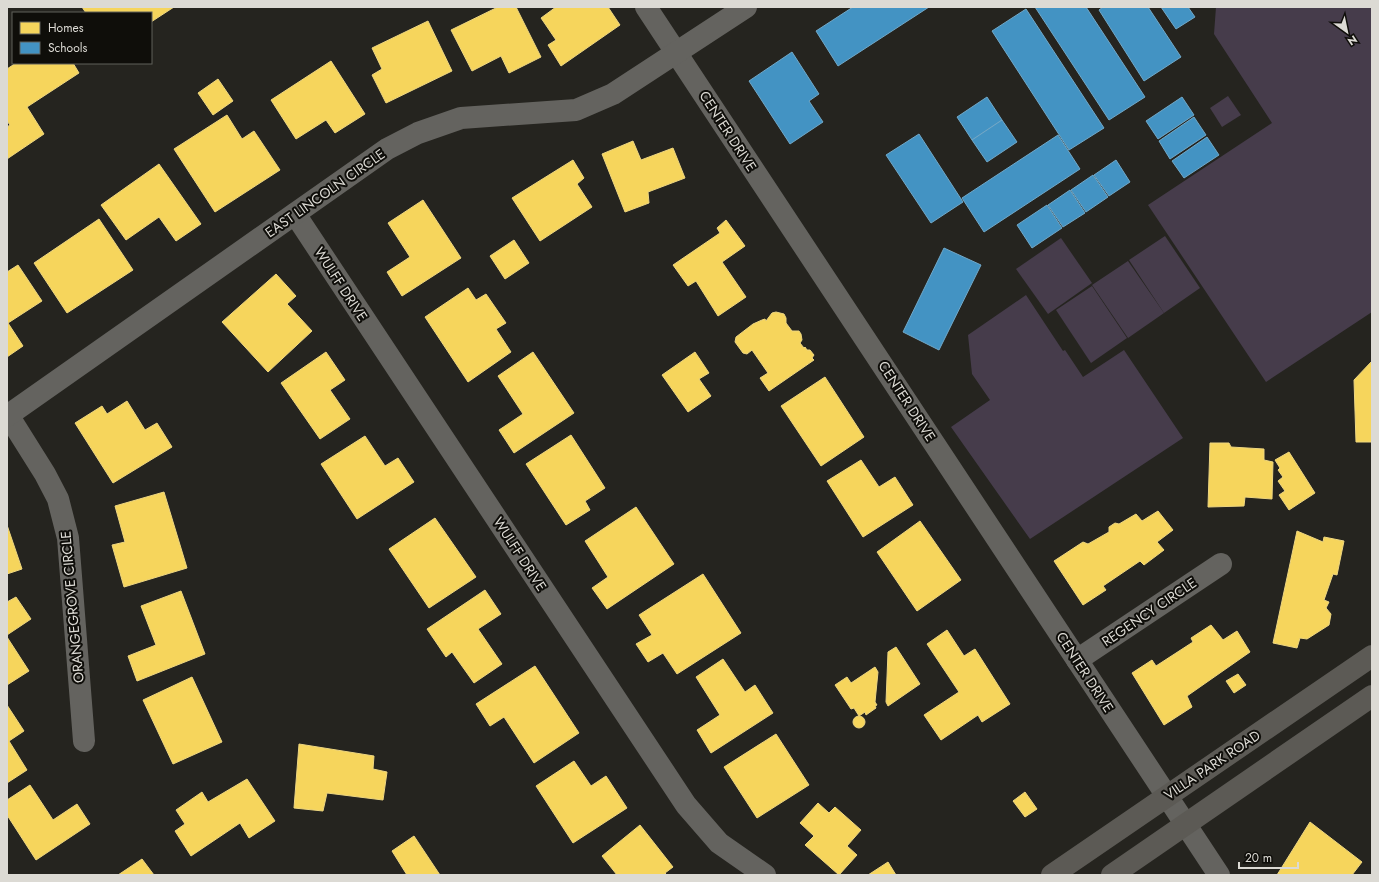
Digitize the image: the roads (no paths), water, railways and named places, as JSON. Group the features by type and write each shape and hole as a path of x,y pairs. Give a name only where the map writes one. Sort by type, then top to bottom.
{"main road":[{"name":"VILLA PARK ROAD","path":"1052,875 1372,656"},
{"path":"1112,875 1372,696"}],"street":[{"name":"CENTER DRIVE","path":"646,7 1185,824"},
{"name":"EAST LINCOLN CIRCLE","path":"7,416 387,149 418,133 461,118 576,110 613,94 746,7"},
{"name":"WULFF DRIVE","path":"295,214 686,804 720,843 765,875"},
{"name":"ORANGEGROVE CIRCLE","path":"7,416 45,474 58,499 68,538 84,741"},
{"name":"REGENCY CIRCLE","path":"1077,660 1221,564"},
{"path":"1185,824 1219,875"}]}
